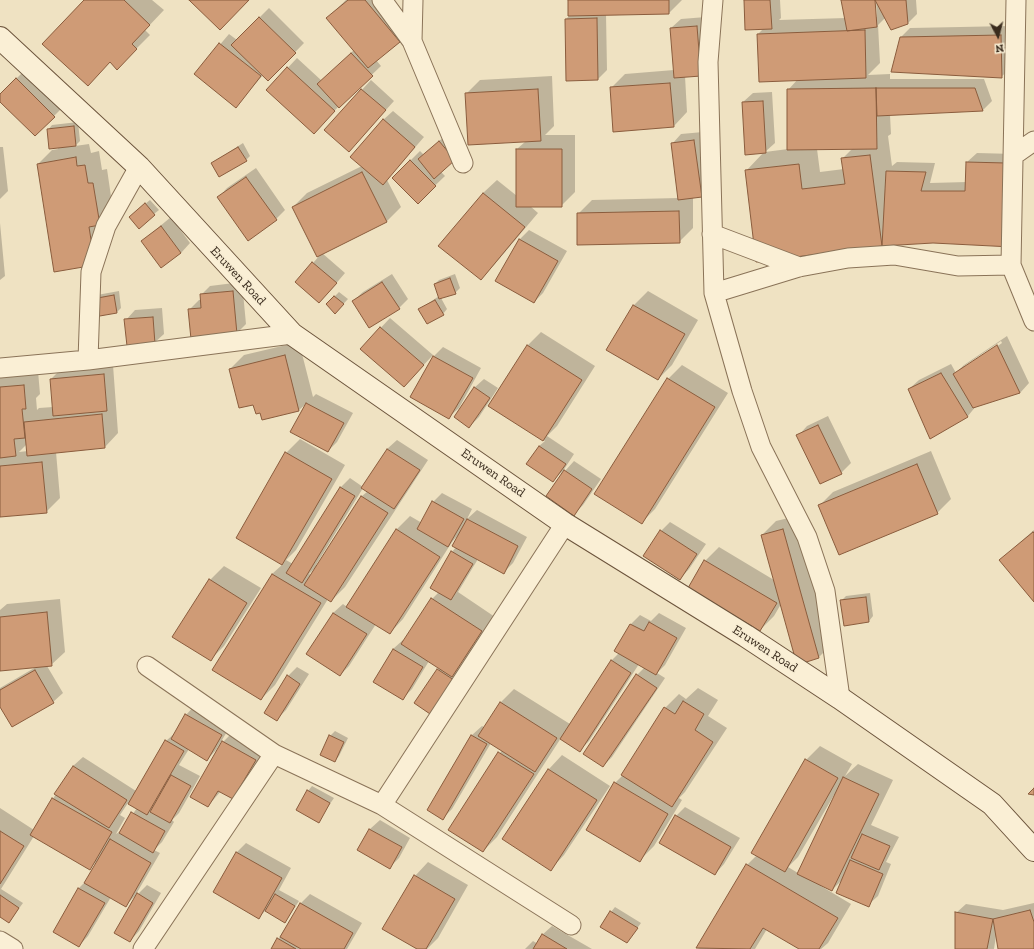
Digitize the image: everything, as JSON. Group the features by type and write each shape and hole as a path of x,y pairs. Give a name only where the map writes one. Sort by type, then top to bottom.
{"street":[{"path":"382,0 412,41 463,164"},
{"path":"412,41 413,0"},
{"path":"713,0 708,62 714,293 742,391 760,447 807,537 825,591 840,698"},
{"path":"1016,0 1011,265 1034,321"},
{"name":"Eruwen Road","path":"0,39 139,167 292,334 565,524 746,636 840,698 992,804 1034,850"},
{"path":"1014,155 1034,141"},
{"path":"88,360 91,272 106,226 139,167"},
{"path":"712,234 799,268"},
{"path":"714,293 799,268 848,258 894,255 958,266 1011,265"},
{"path":"0,368 88,360 292,334"},
{"path":"382,805 565,524"},
{"path":"147,666 274,754 382,805 571,925"},
{"path":"143,949 274,754"},
{"path":"0,941 13,949"}],"building":[{"path":"84,0 124,0 150,25 132,44 137,49 117,70 110,62 88,86 42,44"},
{"path":"189,0 249,0 220,30"},
{"path":"348,0 365,0 400,42 368,68 326,18"},
{"path":"568,0 669,0 669,14 568,16"},
{"path":"744,0 770,0 772,29 745,30"},
{"path":"841,0 875,0 877,27 847,31"},
{"path":"875,0 906,0 908,24 891,30"},
{"path":"259,17 296,53 268,81 231,45"},
{"path":"597,18 598,80 566,81 565,19"},
{"path":"697,26 701,76 674,78 670,28"},
{"path":"865,30 866,78 759,82 757,34"},
{"path":"1001,35 1002,78 891,72 900,37"},
{"path":"219,43 261,76 236,108 194,74"},
{"path":"351,53 373,76 339,108 317,84"},
{"path":"287,67 335,111 314,134 266,90"},
{"path":"16,78 55,117 35,136 0,102 0,94"},
{"path":"670,83 674,127 613,132 610,87"},
{"path":"876,88 877,149 787,150 787,89"},
{"path":"876,88 975,88 983,111 877,116"},
{"path":"361,89 386,110 349,152 324,130"},
{"path":"538,89 541,141 468,145 465,93"},
{"path":"763,101 766,153 745,155 742,102"},
{"path":"383,119 415,147 383,185 350,157"},
{"path":"74,126 76,146 49,149 47,129"},
{"path":"694,140 702,197 678,200 671,143"},
{"path":"439,141 455,160 434,179 418,159"},
{"path":"238,147 247,161 219,177 211,163"},
{"path":"516,149 562,149 562,207 516,207"},
{"path":"870,155 882,246 756,262 745,170 799,164 802,189 845,184 841,158"},
{"path":"76,157 77,166 85,165 88,183 93,183 100,225 89,227 95,265 54,272 37,164"},
{"path":"410,160 436,186 418,204 392,178"},
{"path":"966,162 1006,163 1012,247 933,243 882,246 886,171 926,172 921,191 965,191"},
{"path":"362,172 387,222 317,257 292,207"},
{"path":"246,177 277,220 248,241 217,197"},
{"path":"483,193 525,227 481,280 438,246"},
{"path":"145,203 155,215 139,229 129,217"},
{"path":"679,211 680,243 577,245 577,213"},
{"path":"161,226 181,253 161,268 141,241"},
{"path":"519,239 558,261 534,303 495,281"},
{"path":"312,262 337,283 319,303 295,282"},
{"path":"450,278 456,294 439,299 434,284"},
{"path":"382,282 400,309 369,328 352,301"},
{"path":"233,291 237,334 191,339 188,309 201,308 200,294"},
{"path":"114,295 117,313 94,317 92,299"},
{"path":"334,296 344,304 335,314 326,304"},
{"path":"435,300 444,315 427,324 418,309"},
{"path":"633,305 685,334 658,380 606,350"},
{"path":"153,317 155,344 127,346 124,319"},
{"path":"380,327 424,365 404,387 360,349"},
{"path":"527,345 582,380 543,441 488,406"},
{"path":"997,345 1020,393 973,408 953,374"},
{"path":"285,355 299,411 262,420 260,413 256,414 253,405 239,408 229,369"},
{"path":"433,356 473,378 449,419 410,397"},
{"path":"941,373 968,417 930,439 908,389"},
{"path":"104,374 107,411 53,416 50,379"},
{"path":"667,378 715,407 642,524 594,494"},
{"path":"24,385 26,409 22,409 25,438 14,439 16,456 0,458 0,387"},
{"path":"474,387 490,398 469,428 454,417"},
{"path":"306,403 344,423 328,452 290,432"},
{"path":"102,414 105,448 27,456 24,422"},
{"path":"818,425 842,474 820,484 796,435"},
{"path":"539,446 566,464 553,482 526,464"},
{"path":"387,449 420,470 394,509 361,488"},
{"path":"285,452 332,479 282,565 236,538"},
{"path":"42,462 47,513 0,517 0,466"},
{"path":"917,464 938,514 839,555 818,505"},
{"path":"564,470 592,489 574,516 546,496"},
{"path":"340,487 355,496 302,583 286,573"},
{"path":"361,496 388,513 331,602 304,585"},
{"path":"432,501 464,519 448,547 417,529"},
{"path":"467,519 518,546 504,574 452,546"},
{"path":"396,529 440,557 390,634 346,607"},
{"path":"783,529 819,658 797,665 761,535"},
{"path":"660,530 697,554 680,580 643,556"},
{"path":"1033,532 1034,533 1034,602 999,560"},
{"path":"451,551 473,564 451,600 430,588"},
{"path":"704,560 777,603 760,631 688,588"},
{"path":"272,574 321,603 261,700 212,670"},
{"path":"209,579 247,603 211,661 172,637"},
{"path":"866,597 869,622 844,626 840,600"},
{"path":"431,598 482,631 452,677 401,644"},
{"path":"47,612 52,666 0,671 0,617"},
{"path":"333,613 367,634 340,676 306,654"},
{"path":"649,622 677,638 656,675 614,651 630,624 644,631"},
{"path":"393,649 423,667 403,700 373,682"},
{"path":"611,660 631,673 580,752 560,739"},
{"path":"437,669 457,682 433,716 414,703"},
{"path":"35,670 54,703 12,727 0,707 0,690"},
{"path":"636,674 657,688 603,767 583,754"},
{"path":"287,675 300,684 277,721 264,713"},
{"path":"683,701 704,714 695,730 713,742 672,807 621,775 664,707 675,714"},
{"path":"500,702 557,738 535,772 478,736"},
{"path":"185,714 222,735 207,761 171,739"},
{"path":"329,735 344,742 335,762 320,755"},
{"path":"471,735 487,744 443,820 427,810"},
{"path":"165,740 184,751 147,815 128,804"},
{"path":"222,741 256,760 233,799 218,791 208,807 190,797"},
{"path":"498,752 534,774 483,852 448,830"},
{"path":"805,759 838,778 785,872 751,853"},
{"path":"73,766 127,800 109,828 54,794"},
{"path":"548,769 597,800 551,871 502,839"},
{"path":"171,775 191,786 170,823 150,812"},
{"path":"843,777 879,794 832,891 797,874"},
{"path":"614,782 668,814 640,862 586,830"},
{"path":"1034,788 1034,795 1028,794"},
{"path":"307,790 330,803 319,823 296,810"},
{"path":"52,798 112,832 90,870 30,835"},
{"path":"131,812 165,831 153,853 119,833"},
{"path":"675,815 731,847 715,875 659,843"},
{"path":"369,829 402,847 390,869 357,850"},
{"path":"0,831 24,846 0,884"},
{"path":"862,834 890,846 879,870 851,858"},
{"path":"110,839 151,863 126,907 84,883"},
{"path":"236,852 282,878 259,919 213,892"},
{"path":"850,860 883,874 869,907 836,893"},
{"path":"746,864 838,918 819,949 799,949 763,928 750,949 696,948"},
{"path":"414,875 455,899 426,949 417,949 382,929"},
{"path":"78,888 105,903 79,947 53,932"},
{"path":"137,893 153,903 130,942 114,933"},
{"path":"275,894 295,906 285,923 265,911"},
{"path":"0,895 19,908 9,923 0,917"},
{"path":"300,903 353,933 344,949 301,949 280,937"},
{"path":"1030,910 1034,922 1034,949 998,949 993,919"},
{"path":"610,911 638,928 627,943 600,927"},
{"path":"955,912 993,919 987,949 955,949"},
{"path":"542,934 567,949 533,949"},
{"path":"277,938 296,949 271,949"}]}
